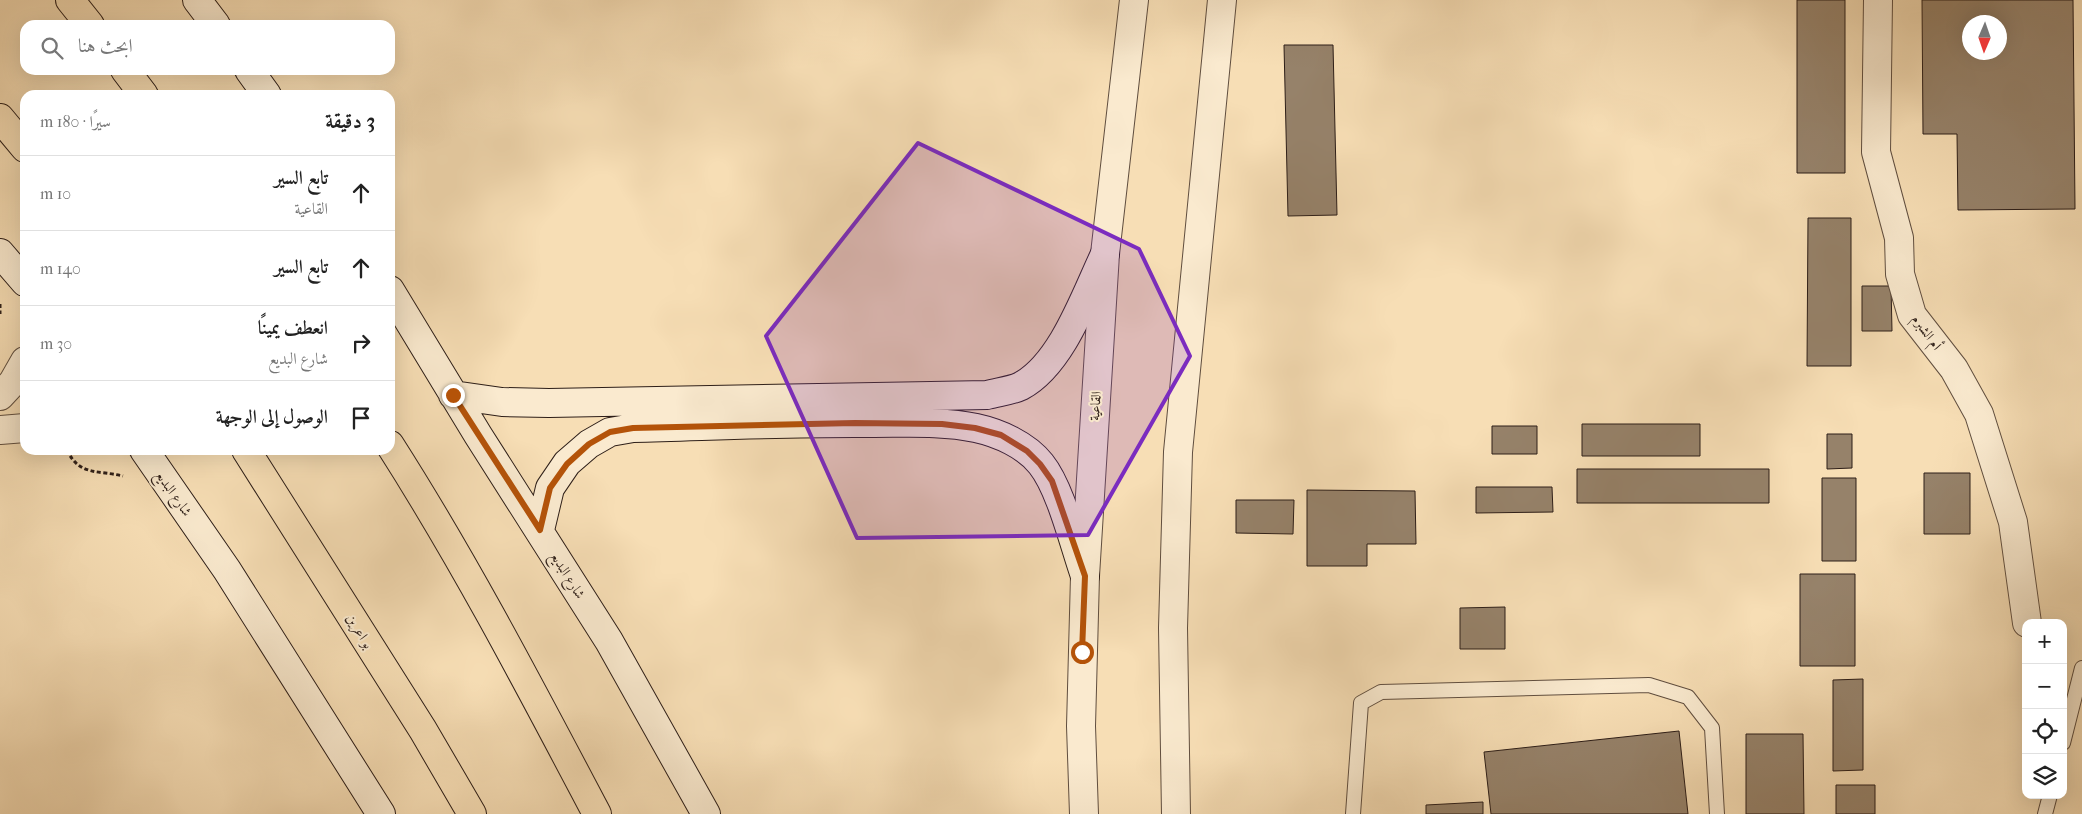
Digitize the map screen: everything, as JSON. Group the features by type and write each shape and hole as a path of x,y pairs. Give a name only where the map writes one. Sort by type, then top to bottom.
{"highway":[{"path":"70,0 86,20"},
{"path":"129,75 140,90"},
{"path":"0,118 20,142"},
{"path":"395,453 421,494 508,645 598,814"},
{"name":"بو اعرين","path":"249,455 423,730 472,814"}],"main road":[{"path":"197,0 212,20"},
{"name":"القاعية","path":"1084,814 1081,726 1085,576 1105,254 1134,0"},
{"path":"1176,814 1173,619 1178,452 1222,0"},
{"name":"أم الشبرم","path":"1878,0 1876,152 1899,238 1900,274 1912,315 1954,369 1979,414 2013,522 2026,619"},
{"path":"253,75 263,90"},
{"path":"0,253 20,276"},
{"path":"453,395 502,402 549,403 987,395 1020,387 1045,368 1061,345 1105,254"},
{"name":"شارع البديع","path":"395,298 453,395 610,641 706,814"},
{"path":"0,396 13,382 20,370"},
{"path":"540,530 550,488 561,472 589,444 610,432 633,428 855,423 942,424 975,428 1001,435 1027,451 1040,464 1052,481 1085,576"},
{"path":"0,430 20,428"},
{"name":"شارع البديع","path":"147,455 227,570 381,814"}],"lane":[{"path":"2067,727 2082,668"},
{"path":"1353,814 1361,703 1381,692 1649,685 1688,697 1712,728 1717,814"},
{"path":"2045,814 2049,799"}],"path":[{"path":"0,304 0,314"}],"highlighted area":[{"path":"918,143 1139,249 1190,356 1088,535 857,538 766,336"}],"building":[{"path":"1797,0 1845,0 1845,173 1797,173"},
{"path":"1922,0 2073,0 2075,209 1958,210 1957,134 1923,134"},
{"path":"1284,45 1333,45 1337,215 1288,216"},
{"path":"1808,218 1851,218 1851,366 1807,366"},
{"path":"1862,286 1891,286 1892,331 1862,331"},
{"path":"1582,424 1700,424 1700,456 1582,456"},
{"path":"1492,426 1537,426 1537,454 1492,454"},
{"path":"1827,434 1852,434 1852,468 1827,469"},
{"path":"1577,469 1769,469 1769,503 1577,503"},
{"path":"1924,473 1970,473 1970,534 1924,534"},
{"path":"1822,478 1856,478 1856,561 1822,561"},
{"path":"1476,487 1552,487 1553,512 1476,513"},
{"path":"1307,490 1415,491 1416,544 1367,544 1367,566 1307,566"},
{"path":"1236,500 1294,500 1293,534 1236,533"},
{"path":"1800,574 1855,574 1855,666 1800,666"},
{"path":"1505,607 1505,649 1460,649 1460,608"},
{"path":"1863,679 1863,770 1833,771 1833,680"},
{"path":"1679,731 1688,814 1491,814 1484,752"},
{"path":"1746,734 1803,734 1804,814 1746,814"},
{"path":"1836,785 1875,785 1875,814 1836,814"},
{"path":"1483,802 1483,814 1426,814 1426,805"}],"route":[{"path":"453,395 540,530 550,488 567,464 589,444 610,432 633,428 855,423 942,424 975,428 1001,435 1027,451 1040,464 1052,481 1085,576 1082,652"}]}
